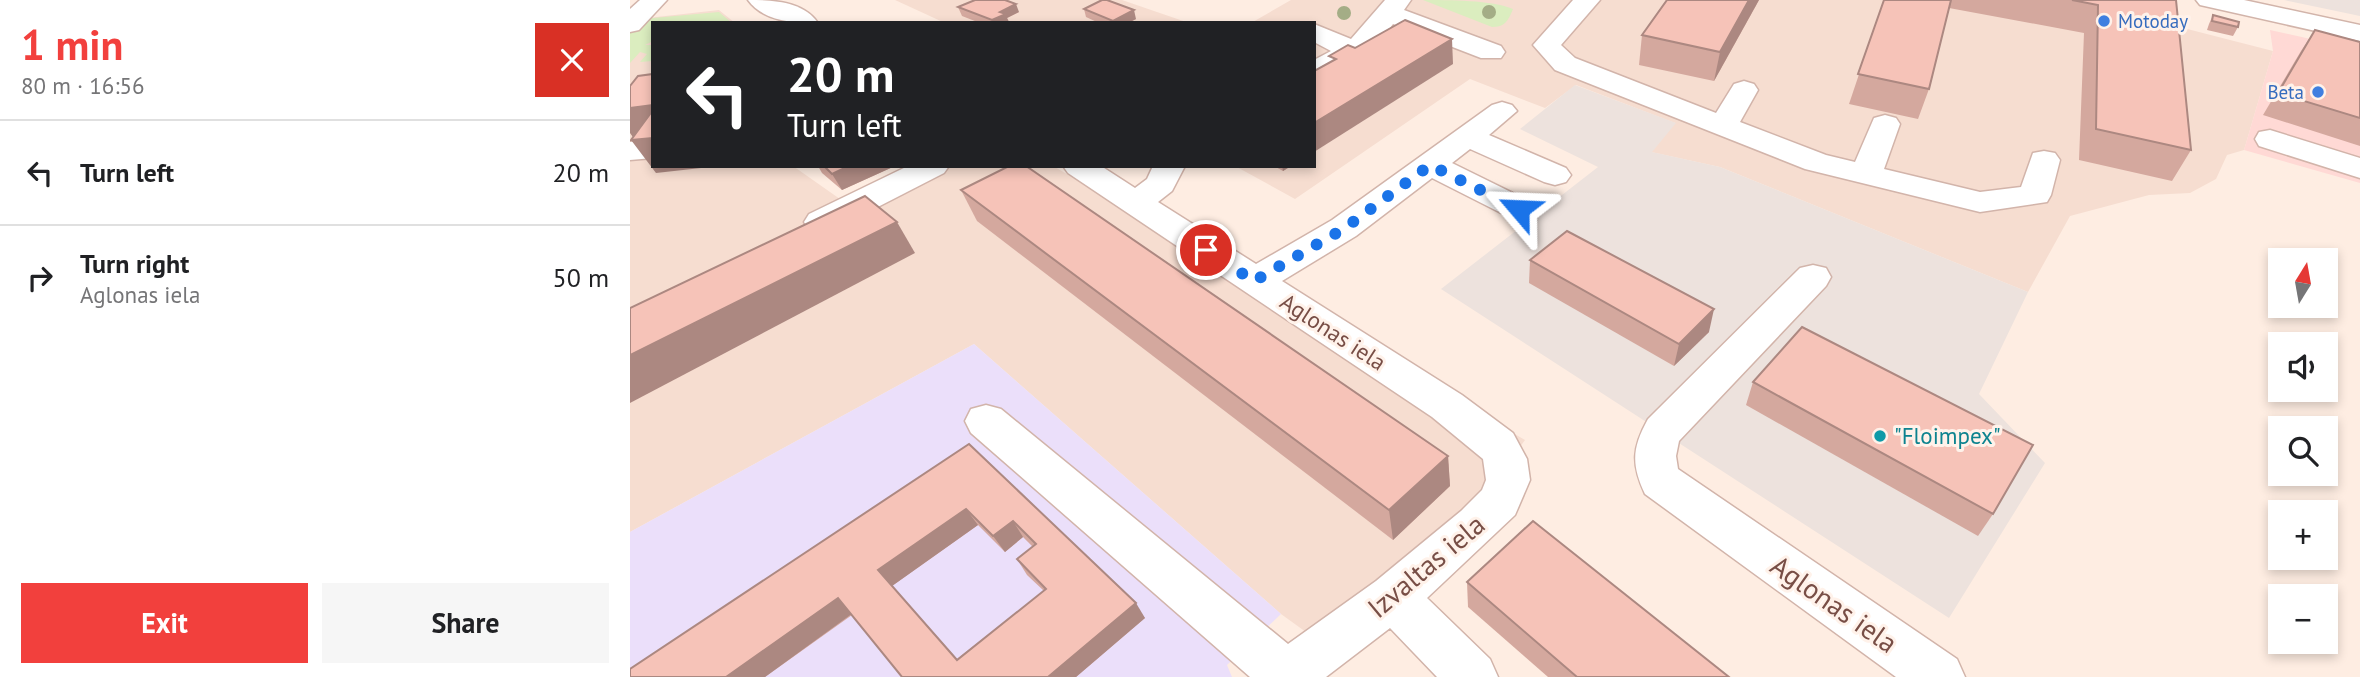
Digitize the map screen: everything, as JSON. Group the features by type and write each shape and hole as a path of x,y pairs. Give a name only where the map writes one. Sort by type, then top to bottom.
{"street":[{"path":"764,0 801,21"},
{"path":"1587,0 1546,45 1564,64 1816,162 1980,202 2035,195 2044,160"},
{"path":"2209,0 2293,18 2296,34 2302,41 2355,45"},
{"path":"630,24 645,3"},
{"path":"1316,71 1370,38 1393,7 1408,18 1491,52"},
{"path":"1316,33 1352,50"},
{"path":"1723,126 1744,90"},
{"path":"1254,281 1345,228 1502,111"},
{"path":"1866,174 1885,124"},
{"path":"1468,137 1555,175"},
{"path":"2270,139 2360,168"},
{"path":"630,151 651,149"},
{"path":"1430,165 1519,209"},
{"path":"790,237 929,168"},
{"name":"Aglonas iela","path":"1082,168 1447,406"},
{"path":"1135,203 1161,184 1168,168"},
{"name":"Aglonas iela","path":"1813,277 1663,431 1655,446 1653,463 1661,481 1939,677"},
{"name":"Izvaltas iela","path":"1287,676 1394,597 1492,511 1508,480 1505,459 1499,445 1447,406"},
{"path":"986,421 1287,676"},
{"path":"1394,597 1472,677"}],"shaded area":[{"path":"895,0 1122,0 1183,21 941,21"},
{"path":"1291,0 2037,0 2160,22 2273,51 2244,150 2227,155 2216,179 2190,193 2149,195 2070,216 2028,292 1720,167 1651,152 1675,123 1576,85 1545,108 1470,79 1295,199 1239,168 1316,168 1316,21 1254,21"},
{"path":"2284,0 2360,0 2360,16"},
{"path":"719,10 733,21 651,21 651,168 796,168 857,211 944,168 1056,168 1525,440 1483,497 1317,640 1281,614 974,344 630,532 630,28 639,19"},
{"path":"2270,30 2360,50 2360,183 2244,150 2273,51"},
{"path":"1575,85 1676,123 1652,152 1720,167 2028,292 1979,394 2045,463 1949,618 1441,289 1598,167 1520,129"},
{"path":"974,344 1281,614 1227,665 1232,677 630,677 630,532"}],"green space":[{"path":"1423,0 1482,2 1513,9 1506,22 1492,27"},
{"path":"719,12 730,21 651,21 651,42 645,45 651,45 651,61 640,62 647,54 640,52 630,63 630,31 642,19"}],"building":[{"path":"975,0 1005,0 1016,4 1000,12 1006,14 992,20 958,7"},
{"path":"1102,0 1134,10 1113,21 1084,9"},
{"path":"1667,0 1749,0 1720,52 1642,35"},
{"path":"1884,0 1951,0 1929,89 1858,74"},
{"path":"2072,0 2176,0 2191,150 2096,129 2098,5"},
{"path":"2213,15 2239,22 2238,27 2212,21"},
{"path":"1405,20 1452,39 1316,122 1316,70 1336,59 1329,56 1348,45 1355,48"},
{"path":"2315,30 2360,42 2360,118 2278,93"},
{"path":"651,74 651,105 630,108 630,86 638,76"},
{"path":"651,113 651,138 631,140"},
{"path":"826,168 845,168 832,174"},
{"path":"1005,168 1029,168 1448,456 1389,510 961,190"},
{"path":"865,196 897,222 630,355 630,308"},
{"path":"1567,231 1714,309 1679,344 1530,260"},
{"name":"\"Floimpex\"","path":"1802,327 2033,445 1993,514 1753,382"},
{"path":"969,444 1136,603 1048,677 902,677 838,598 726,677 630,677 630,669","holes":["966,509 993,536 1013,521 1036,544 1017,559 1046,589 957,660 878,570"]},
{"path":"1533,521 1729,677 1577,677 1467,582"}],"place":[{"name":"Motoday","path":"2104,21"},
{"name":"Beta","path":"2318,92"},
{"name":"\"Floimpex\"","path":"1880,436"}],"route":[{"path":"1206,250 1254,281 1345,228 1430,165 1519,209"}]}
